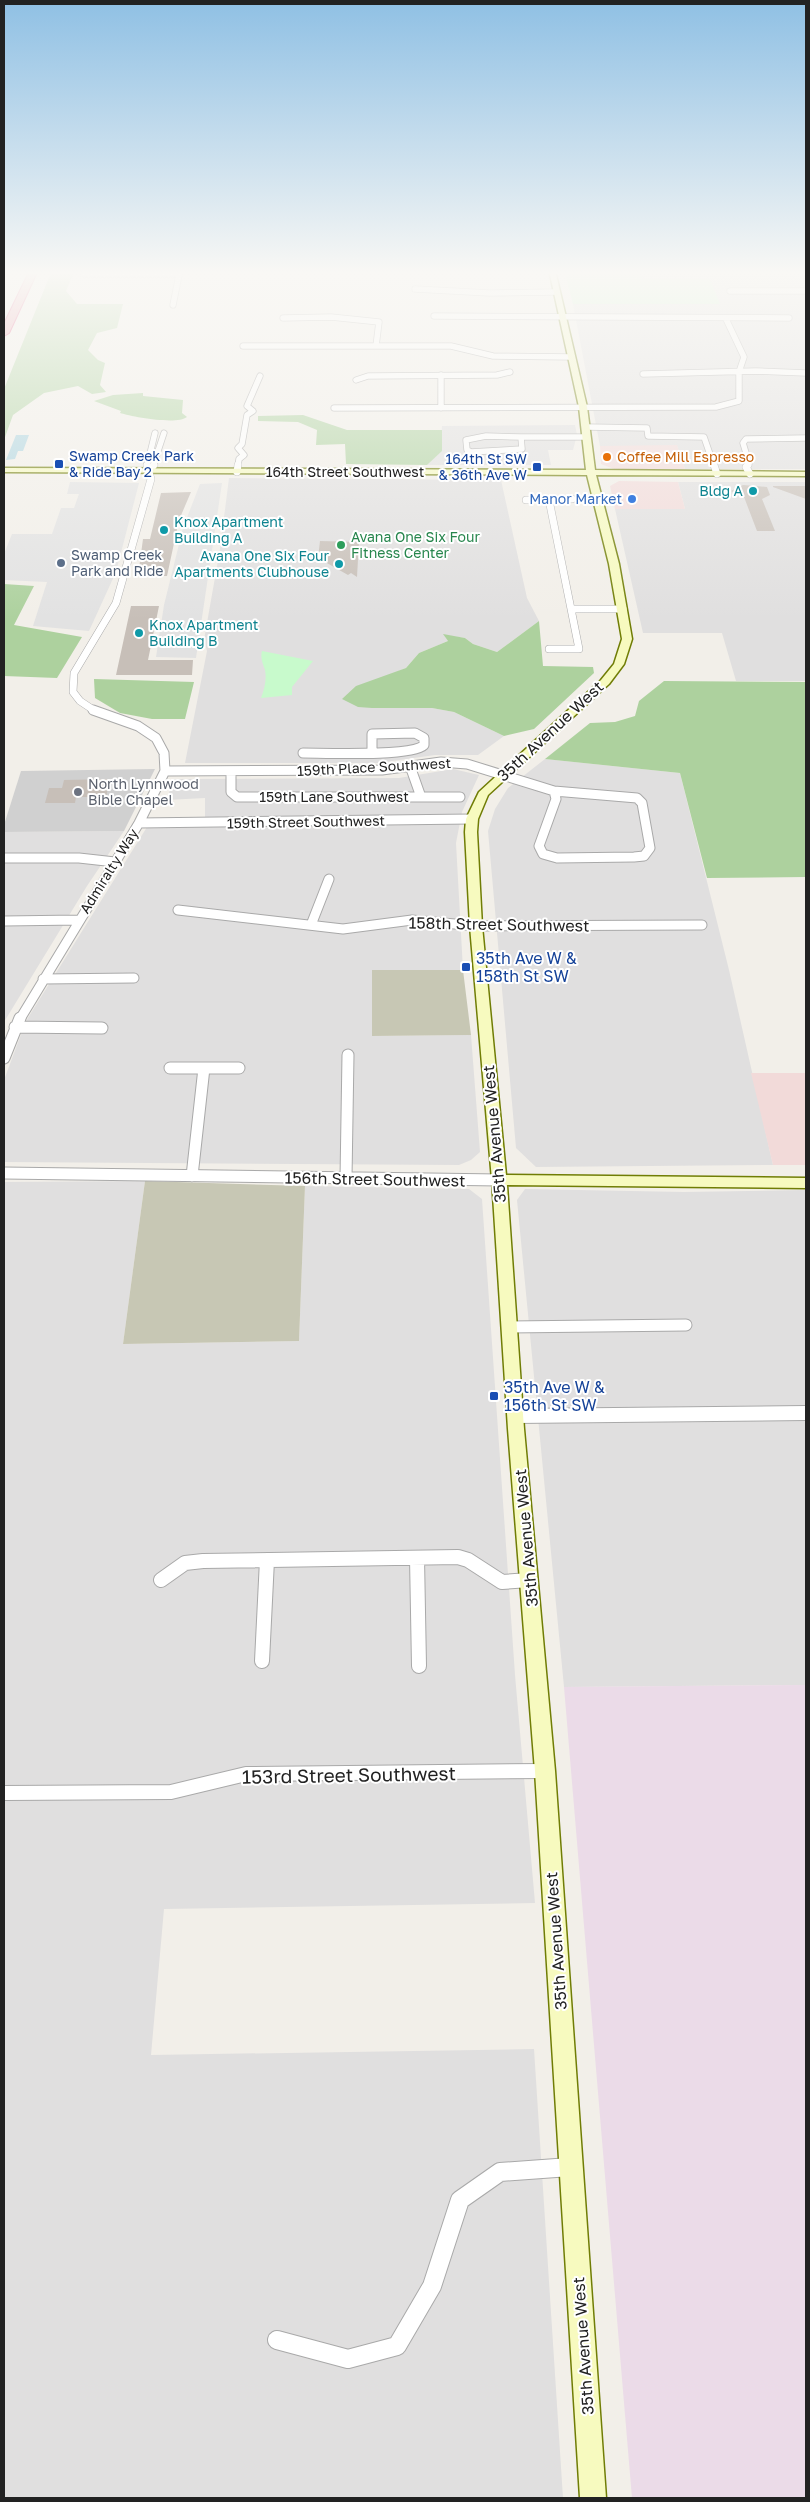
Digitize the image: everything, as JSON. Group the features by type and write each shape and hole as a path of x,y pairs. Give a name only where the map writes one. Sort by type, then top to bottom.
{"street":[{"path":"237,472 239,459 244,455 238,448 242,444 248,416 253,411 247,406 255,387"},
{"path":"441,387 441,408"},
{"path":"571,609 624,609 591,474 586,427 579,387"},
{"path":"334,408 716,407 739,401 739,387"},
{"path":"586,427 647,428 648,436 704,437 716,474"},
{"path":"155,433 146,463 151,479 116,603 74,673 73,692 80,701 94,710 138,726 156,738 164,752 165,771"},
{"path":"149,471 155,464 164,433"},
{"path":"521,437 522,449 517,451 472,452 467,450 466,440 468,438 521,437 587,437"},
{"path":"750,474 746,466 749,463 743,443 746,440 806,438"},
{"name":"164th Street Southwest","path":"4,470 806,474"},
{"path":"526,500 572,500"},
{"path":"549,500 579,649 549,649"},
{"name":"35th Avenue West","path":"593,2498 545,1771 499,1180 476,926 472,819 483,794 605,682 619,664 628,639 624,609"},
{"path":"303,753 372,752 413,751 420,749 425,740 422,736 415,733 372,734 372,752"},
{"name":"159th Place Southwest","path":"165,771 382,770 441,762 467,764 554,791 637,798 642,803 650,848 644,856 556,858 543,854 539,846 556,799 554,791"},
{"path":"410,766 420,797"},
{"name":"Admiralty Way","path":"4,1058 15,1027 78,920 139,823 165,771"},
{"name":"159th Lane Southwest","path":"231,771 231,792 237,797 460,797"},
{"name":"159th Street Southwest","path":"139,823 472,819"},
{"path":"4,858 80,858 115,862"},
{"path":"311,925 328,879"},
{"name":"158th Street Southwest","path":"178,910 212,916 343,929 412,920 476,926 702,926"},
{"path":"4,921 78,920"},
{"path":"43,979 134,978"},
{"path":"15,1027 102,1028"},
{"path":"346,1178 348,1055"},
{"path":"170,1068 239,1068"},
{"path":"192,1176 204,1068"},
{"name":"156th Street Southwest","path":"4,1174 806,1183"},
{"path":"509,1327 686,1325"},
{"path":"516,1416 806,1413"},
{"path":"417,1558 419,1666"},
{"path":"161,1580 185,1563 458,1558 468,1560 502,1582 529,1580"},
{"path":"262,1662 267,1560"},
{"name":"153rd Street Southwest","path":"4,1793 171,1792 246,1774 545,1771"},
{"path":"277,2340 348,2359 397,2346 432,2286 460,2200 500,2172 570,2167"}],"shaded area":[{"path":"589,387 806,387 806,469 685,469 677,446 600,446"},
{"path":"575,425 577,435 573,450 548,450 551,465 427,465 441,451 442,426"},
{"path":"677,445 685,469 614,469 601,464 600,446"},
{"path":"229,478 501,480 527,598 539,621 497,652 473,644 465,638 444,635 448,641 419,653 406,668 389,675 390,708 432,708 454,712 504,736 478,755 435,755 378,763 185,763 207,651 204,640 220,549"},
{"path":"619,481 678,482 685,509 615,509 610,486"},
{"name":"Swamp Creek Park and Ride","path":"70,482 139,483 116,572 89,631 33,626 47,582 4,580 4,554 12,534 52,534 61,508 74,508 79,494 67,494"},
{"path":"678,482 806,482 806,681 736,681 722,633 643,633 615,509 685,509"},
{"path":"222,483 196,658 156,657 164,605 183,528 200,484"},
{"path":"545,759 680,773 729,970 773,1165 536,1167 516,1148 488,831 495,809 508,788"},
{"path":"155,769 124,831 4,832 4,825 21,771"},
{"path":"453,769 479,775 462,812 456,843 463,970 372,970 372,1036 471,1035 480,1152 471,1160 459,1165 4,1162 4,1080 26,1021 152,819 205,818 205,798 167,800 173,779 399,778"},
{"path":"124,831 87,886 4,1022 4,832"},
{"path":"372,970 463,970 471,1035 372,1036"},
{"path":"751,1073 806,1073 806,1165 773,1165"},
{"path":"145,1181 123,1344 299,1341 305,1186 469,1189 482,1199 515,1675 535,1903 164,1909 151,2055 534,2049 563,2498 4,2498 4,1182"},
{"path":"145,1181 305,1186 299,1341 123,1344"},
{"path":"525,1189 684,1192 806,1190 806,1685 564,1687 517,1200"},
{"path":"806,1685 806,2498 632,2498 564,1687"}],"green space":[{"path":"5,387 74,387 44,393 13,415 4,440"},
{"path":"79,387 102,387 106,392 92,394"},
{"path":"143,393 143,396 183,400 182,413 187,417 174,420 144,418 120,413 121,411 94,401 113,395"},
{"path":"303,415 347,430 442,430 442,451 427,465 346,464 345,444 316,445 317,430 298,422 258,421 258,416"},
{"path":"4,584 34,586 14,625 82,637 57,678 4,676"},
{"path":"539,621 543,666 593,667 594,673 534,729 504,736 454,712 432,708 358,707 342,699 356,686 406,668 419,653 448,641 443,634 465,638 473,644 497,652"},
{"path":"262,651 313,661 292,687 292,695 261,698 266,677"},
{"path":"94,679 194,682 185,719 152,719 120,713 95,698"},
{"path":"664,681 806,682 806,877 707,878 680,773 545,759 590,723 615,722 635,716 639,701"}],"water":[{"path":"16,435 29,435 23,451 18,451 15,459 6,460"}],"building":[{"path":"743,485 767,487 770,495 762,499 775,531 757,531 744,497 731,491"},
{"path":"806,486 806,499 773,487"},
{"name":"Knox Apartment Building A","path":"191,492 179,520 167,576 138,576 143,539 150,539 161,493"},
{"path":"320,541 359,542 357,577 351,573 348,575 318,558"},
{"name":"Knox Apartment Building B","path":"131,606 159,606 148,660 193,660 192,675 116,675"},
{"name":"North Lynnwood Bible Chapel","path":"110,779 106,797 76,797 75,803 45,803 49,788 62,788 64,780"}],"place":[{"name":"Coffee Mill Espresso","path":"607,457"},
{"name":"Swamp Creek Park & Ride Bay 2","path":"59,464"},
{"name":"164th St SW & 36th Ave W","path":"537,467"},
{"name":"Bldg A","path":"753,491"},
{"name":"Manor Market","path":"632,499"},
{"name":"Knox Apartment Building A","path":"164,530"},
{"name":"Avana One Six Four Fitness Center","path":"341,545"},
{"name":"Swamp Creek Park and Ride","path":"61,563"},
{"name":"Avana One Six Four Apartments Clubhouse","path":"339,564"},
{"name":"Knox Apartment Building B","path":"139,633"},
{"name":"North Lynnwood Bible Chapel","path":"78,792"},
{"name":"35th Ave W & 158th St SW","path":"466,967"},
{"name":"35th Ave W & 156th St SW","path":"494,1396"}]}
